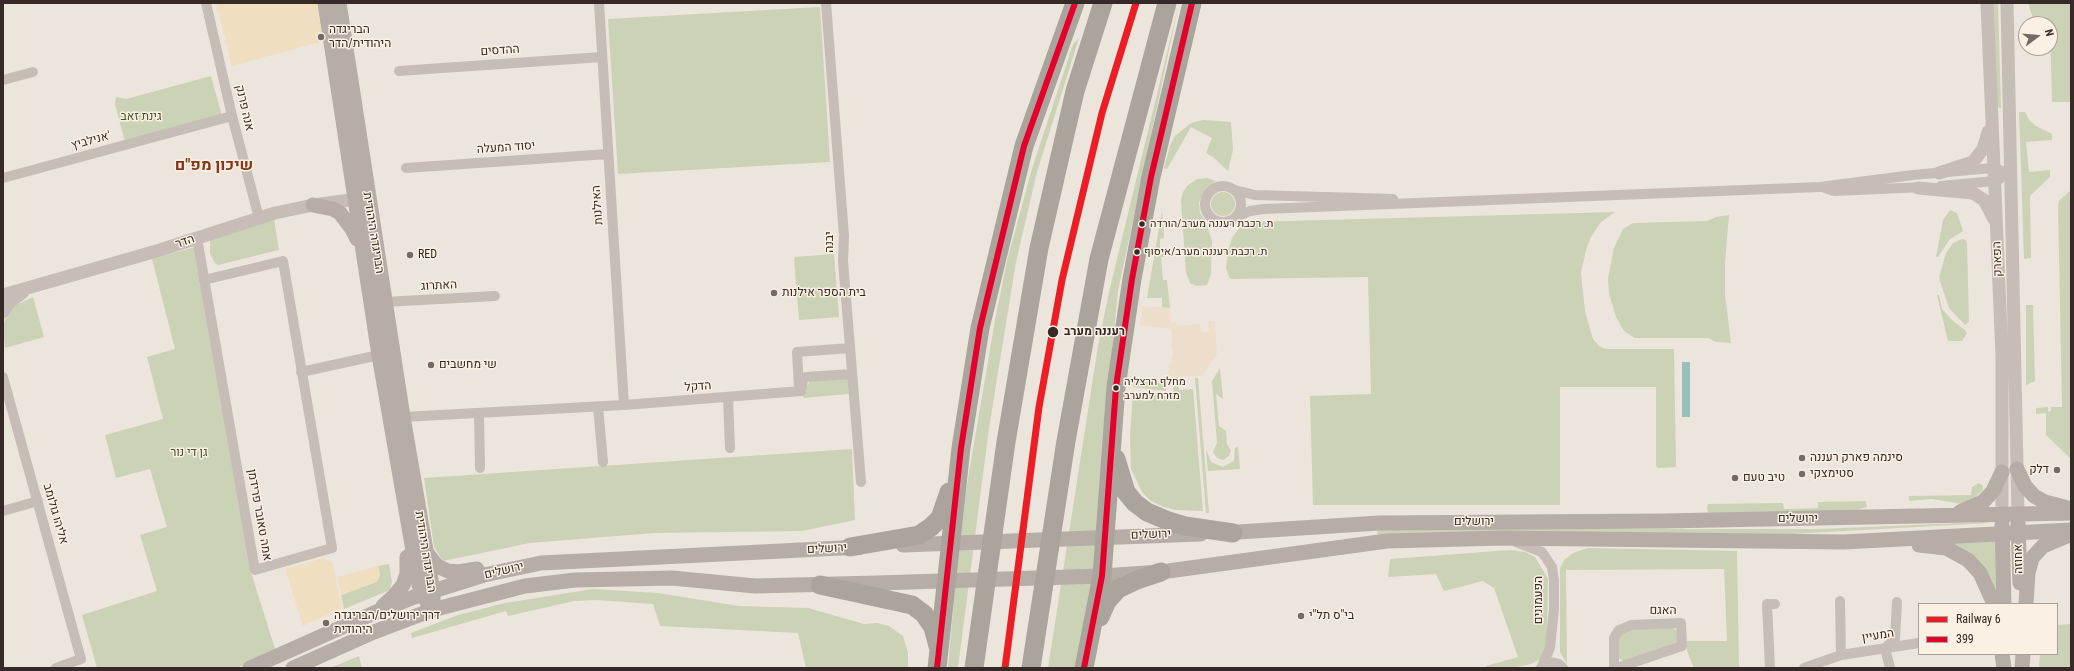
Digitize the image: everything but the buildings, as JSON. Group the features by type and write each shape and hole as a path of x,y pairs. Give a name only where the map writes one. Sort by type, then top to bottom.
{"highway":[{"path":"938,660 951,580 961,448 980,328 1024,146 1075,3"},
{"path":"974,668 1006,442 1039,248 1075,92 1103,3"},
{"path":"1031,668 1066,441 1099,259 1167,3"},
{"path":"1084,668 1099,576 1116,387 1132,279 1151,177 1192,3"},
{"path":"1112,439 1122,483 1126,492 1135,503 1166,520 1185,526 1233,533"},
{"path":"850,547 919,535 931,527 940,518 947,500 961,448"},
{"path":"1088,646 1112,594 1118,589 1137,580 1161,572"},
{"path":"820,585 912,605 924,614 933,626 938,660"}],"main road":[{"name":"הבריגדה היהודית","path":"325,3 361,198 384,302 424,547 428,592 432,610"},
{"name":"הבריגדה היהודית","path":"339,3 361,198 364,261 415,566 428,592"},
{"path":"313,205 333,209 344,218 352,229 364,261"},
{"path":"2017,469 2025,486 2034,496 2050,503 2071,509"},
{"path":"1952,515 1983,502 1993,491 2002,472"},
{"path":"374,613 396,595 407,574 400,474"},
{"name":"ירושלים","path":"250,668 374,613 428,592 484,575 541,563 850,547 1233,533 1379,523 1664,521 2071,513"},
{"name":"אחוזה","path":"2002,514 2004,603"},
{"name":"אחוזה","path":"2018,514 2020,603"},
{"name":"ירושלים","path":"293,668 374,632 432,610 525,586 575,580 672,578 755,586 1099,576 1161,572 1372,542 1503,538 1885,541 2071,530"},
{"path":"2026,603 2028,573 2032,558 2043,546 2071,535"},
{"path":"1885,541 1946,548 1959,554 1980,572 1994,603"},
{"path":"424,547 431,560 437,566 452,572 537,560 596,559"},
{"path":"2003,655 2004,668"},
{"path":"2022,655 2022,668"}],"street":[{"name":"אנה פרנק","path":"206,3 232,116 259,218"},
{"name":"האילנות","path":"599,3 624,405"},
{"name":"יבנה","path":"826,3 844,236 843,260 861,482"},
{"name":"הפארק","path":"1987,3 2002,356 2002,514"},
{"name":"הפארק","path":"2007,3 2012,174 2018,514"},
{"name":"ההדסים","path":"399,71 602,57"},
{"path":"3,80 33,72"},
{"name":"אנילביץ'","path":"3,178 232,116"},
{"path":"1939,173 1974,162 1979,156 1987,140 1991,120"},
{"name":"יסוד המעלה","path":"406,168 608,154"},
{"path":"1447,202 1321,195 1255,195 1226,186 1215,188 1207,197 1205,202 1208,214 1217,221 1229,221 1250,212 1264,209 1323,208 1820,187 1833,184 1939,173 1994,175 2012,174"},
{"path":"1918,188 1994,175"},
{"path":"1820,187 1834,191 1918,188 1973,193 1984,200 1989,206 1997,227"},
{"path":"1235,190 1239,195 1241,206 1236,217"},
{"name":"הדר","path":"3,295 197,238 259,218 313,205 361,198"},
{"name":"אמה טאובר פרידמן","path":"197,238 204,280 255,570 332,548 282,261 204,280"},
{"path":"3,312 11,301 27,288"},
{"name":"האתרוג","path":"384,302 495,296"},
{"path":"800,391 797,352 850,348"},
{"path":"301,372 379,355"},
{"path":"800,391 803,380 806,377 852,374"},
{"name":"אליהו גולומב","path":"3,377 81,659 56,668"},
{"name":"הדקל","path":"402,417 598,407 728,398 800,391"},
{"path":"728,398 730,448"},
{"path":"598,407 603,462"},
{"path":"479,414 480,468"},
{"path":"3,511 38,501"},
{"name":"הפעמונים","path":"1503,538 1536,548 1542,552 1552,567 1554,581 1554,609 1550,648 1541,667"},
{"path":"1840,602 1841,655"},
{"path":"1890,668 1885,648 1895,639 1897,602"},
{"path":"1770,668 1767,604 1776,604"},
{"name":"האגם","path":"1681,622 1682,646 1616,668 1614,638 1619,630 1631,625 1681,622"},
{"name":"המעיין","path":"1804,668 1841,655 1918,643"},
{"path":"1541,667 1551,662 1559,664 1563,668"}],"green space":[{"path":"1179,3 1118,291 1104,433 1096,576 1075,668 1048,668 1098,346 1109,292"},
{"path":"1989,3 1998,3 2001,108 1994,107"},
{"path":"2028,3 2071,3 2071,102 2052,102 2051,56 2058,56 2058,16 2032,16"},
{"path":"820,7 830,162 618,174 608,19"},
{"path":"1079,38 1037,172 1016,262 989,428 958,668 948,668 961,520 995,320 1007,261 1031,172 1073,44"},
{"name":"גינת זאב","path":"211,76 222,116 125,142 115,104 116,97 126,99"},
{"path":"2019,112 2025,112 2029,120 2036,126 2052,134 2052,140 2026,142 2029,172 2050,170 2050,177 2030,196 2031,258 2024,259"},
{"path":"1203,120 1231,122 1233,150 1228,171 1213,157 1206,153 1212,138 1191,127 1167,169 1164,168 1170,146 1175,136 1191,123"},
{"path":"1207,178 1216,181 1206,188 1199,202 1200,213 1205,220 1212,241 1211,274 1207,285 1197,286 1190,283 1186,272 1181,201 1183,192 1188,185 1197,179"},
{"path":"2071,190 2071,459 2046,435 2046,413 2036,414 2036,408 2048,407 2048,412 2051,411 2051,407 2062,407 2058,206 2059,201"},
{"path":"1223,192 1231,196 1235,204 1231,212 1223,216 1215,212 1211,204 1215,196"},
{"path":"1950,210 1957,213 1963,231 1950,239 1938,257 1936,257 1943,220"},
{"path":"1162,211 1164,238 1160,239 1160,248 1165,248 1166,257 1161,257 1163,280 1167,280 1170,308 1162,307 1162,298 1147,298"},
{"path":"1615,212 1601,222 1591,237 1586,250 1581,273 1585,311 1593,339 1599,346 1606,349 1674,349 1676,467 1658,468 1656,466 1656,387 1560,387 1560,505 1313,505 1310,396 1371,394 1368,277 1231,279 1226,268 1228,251 1232,238 1240,227 1252,222"},
{"path":"1729,215 1725,263 1725,294 1731,343 1716,342 1708,338 1635,338 1624,331 1616,317 1609,294 1608,278 1614,248 1623,229 1633,223 1707,221 1716,217"},
{"path":"274,219 279,250 218,265 215,263 210,254 210,239"},
{"path":"1962,239 1966,240 1967,244 1969,322 1965,325 1949,308 1939,278 1946,253 1953,243"},
{"name":"גן די נור","path":"195,247 251,572 275,649 337,621 338,622 237,668 97,668 82,615 157,591 140,535 167,527 150,469 116,478 105,435 163,419 147,357 175,349 152,259"},
{"path":"834,254 839,317 799,320 794,257"},
{"path":"1937,295 1939,295 1942,309 1967,333 1962,341 1948,341"},
{"path":"33,297 44,337 5,348 3,327 5,320 16,305"},
{"path":"2026,305 2033,305 2035,381 2026,385"},
{"path":"1220,368 1223,399 1216,394 1219,426 1226,431 1227,444 1231,451 1229,456 1223,460 1217,458 1213,452 1217,443 1212,381"},
{"path":"848,377 849,394 803,398 804,390 811,380"},
{"path":"1174,377 1178,377 1179,390 1193,389 1203,511 1175,510 1151,501 1142,492 1131,469 1130,436 1133,393 1173,397"},
{"path":"1195,378 1198,378 1209,513 1206,513"},
{"path":"1134,380 1167,384 1166,391 1133,387"},
{"path":"1238,447 1240,469 1208,471 1206,449 1211,462 1223,467 1234,461 1235,448"},
{"path":"852,449 855,520 802,531 654,533 530,543 443,561 434,547 424,478"},
{"path":"1979,483 1983,486 1983,490 1974,499 1961,504 1932,499 1909,501 1909,496 1971,495 1972,487"},
{"path":"1866,501 1867,507 1852,511 1708,513 1707,508 1708,504 1783,503 1784,509 1818,508 1818,502"},
{"path":"1989,523 1773,535 1378,537 1377,529 1820,529"},
{"path":"1996,540 1998,603 1995,595 1937,542"},
{"path":"1588,548 1737,551 1739,668 1694,668 1687,651 1687,641 1727,641 1724,569 1566,570 1567,664 1560,652 1560,568 1565,559 1573,553"},
{"path":"1510,550 1525,552 1535,557 1548,579 1547,645 1540,659 1531,664 1512,668 1487,668 1486,666 1518,657 1494,588 1483,581 1444,591 1436,574 1388,577 1390,559"},
{"path":"389,564 392,582 390,590 344,609 341,595 376,582 380,576 378,566"},
{"path":"593,589 658,593 739,606 808,608 864,624 877,623 889,626 903,636 908,653 908,668 806,668 798,633 660,626 653,604 596,600 574,601 508,616 506,611 412,638 411,633 458,615 505,603"},
{"path":"2071,624 2071,668 2039,668 2040,655 2058,655 2058,625"},
{"path":"1673,627 1678,633 1678,642 1624,662 1619,658 1619,639 1624,630"},
{"path":"359,656 362,668 330,668"}],"sand":[{"path":"216,3 318,3 324,41 232,66"},
{"path":"323,558 332,562 342,608 303,626 285,569"},
{"path":"378,566 380,576 376,582 341,595 338,577"}],"shaded area":[{"path":"1142,306 1170,308 1171,323 1176,322 1177,326 1200,324 1201,332 1209,332 1208,321 1215,321 1217,354 1202,376 1167,377 1174,350 1172,350 1171,329 1140,325"}],"water":[{"path":"1682,362 1690,362 1690,417 1682,417"}],"rail line":[{"name":"6","path":"1005,668 1039,407 1062,280 1102,113 1136,3"}],"transit line":[{"name":"399","path":"937,668 961,448 980,328 1024,146 1075,3"},
{"name":"399","path":"1084,668 1102,576 1116,387 1132,279 1151,177 1192,3"}],"place":[{"name":"הבריגדה היהודית/הדר","path":"321,37"},
{"name":"ת. רכבת רעננה מערב/הורדה","path":"1142,224"},
{"name":"ת. רכבת רעננה מערב/איסוף","path":"1137,252"},
{"name":"RED","path":"410,255"},
{"name":"בית הספר אילנות","path":"774,293"},
{"name":"רעננה מערב","path":"1053,332"},
{"name":"שי מחשבים","path":"431,365"},
{"name":"מחלף הרצליה מזרח למערב","path":"1116,388"},
{"name":"סינמה פארק רעננה","path":"1802,458"},
{"name":"דלק","path":"2057,470"},
{"name":"סטימצקי","path":"1802,474"},
{"name":"טיב טעם","path":"1735,478"},
{"name":"בי\"ס תל\"י","path":"1301,616"},
{"name":"דרך ירושלים/הבריגדה היהודית","path":"326,623"}],"district":[{"name":"שיכון מפ\"ם","path":"214,166"}]}
